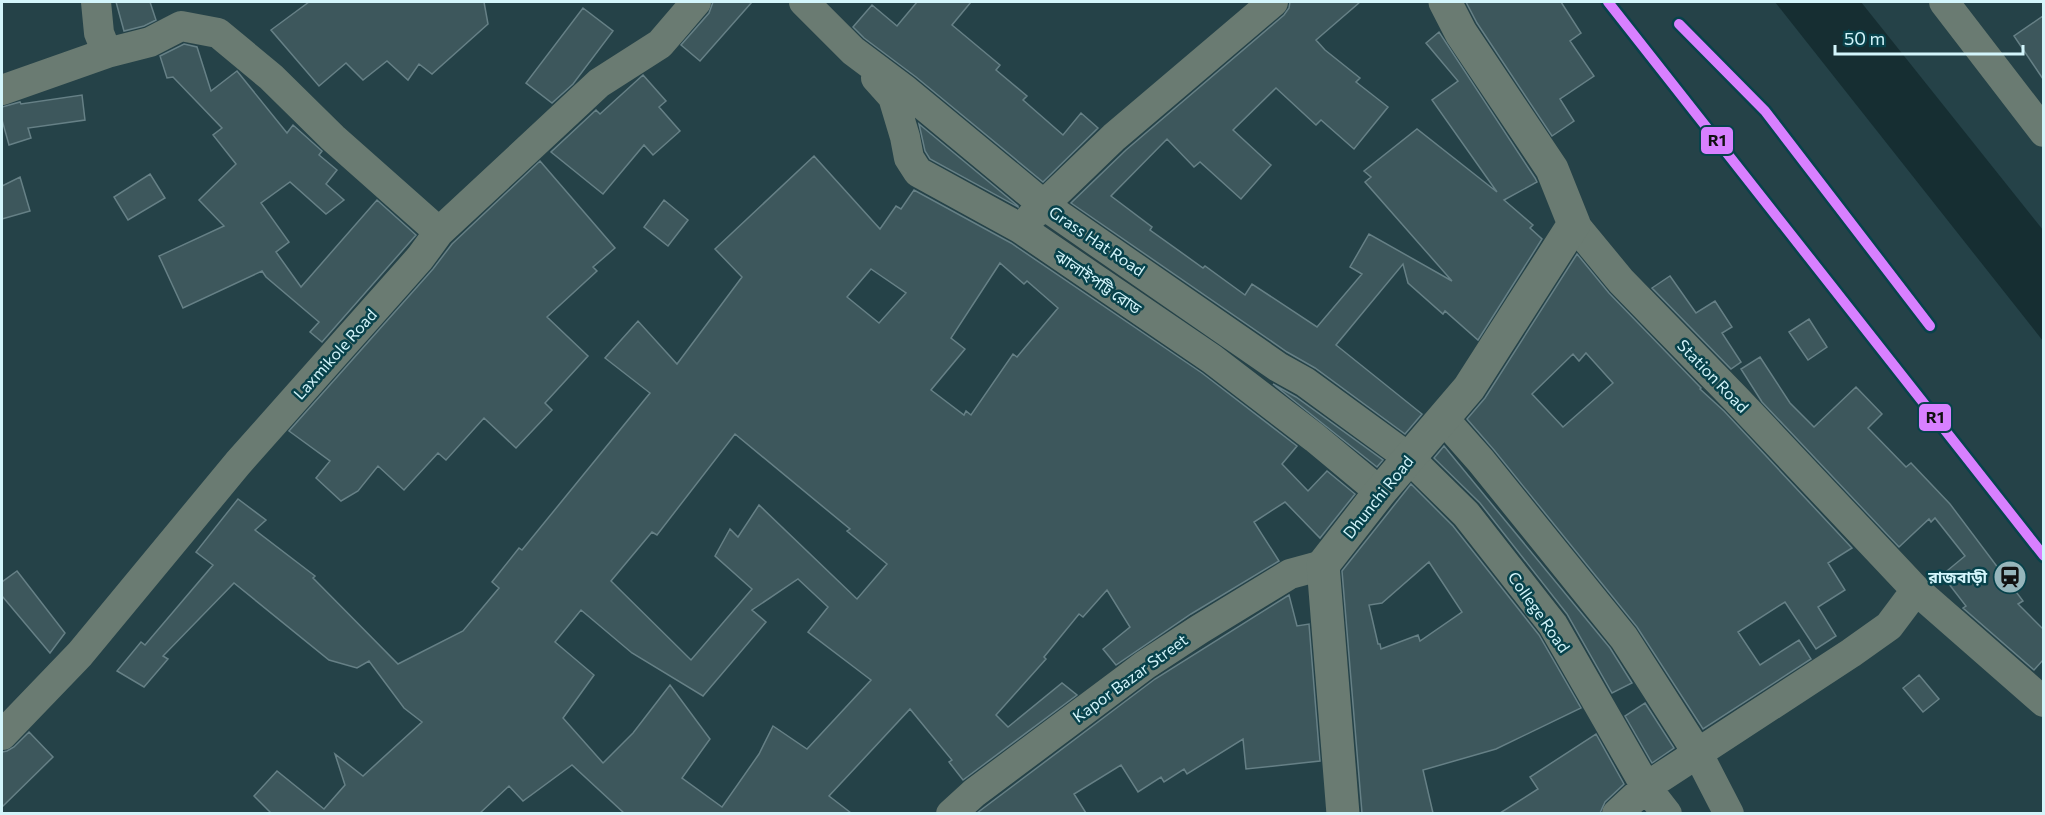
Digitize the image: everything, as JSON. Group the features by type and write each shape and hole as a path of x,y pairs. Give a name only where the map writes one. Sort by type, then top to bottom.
{"street":[{"path":"96,2 99,33 107,53"},
{"name":"Laxmikole Road","path":"2,735 80,654 238,463 420,258 439,232 598,83 660,44 696,2"},
{"name":"Grass Hat Road","path":"804,2 853,51 905,90 1044,205 1278,367 1305,382 1409,458"},
{"path":"1020,228 1114,137 1273,2"},
{"name":"Station Road","path":"1445,2 1461,33 1552,169 1574,224 1621,281 1916,590 2043,702"},
{"path":"1944,2 2043,132"},
{"path":"2,90 107,53 150,42 181,26 218,33 271,77 333,138 439,232"},
{"name":"ঝালাইপট্টি রোড","path":"853,51 893,97 909,158 918,172 1020,228 1212,358 1316,438 1380,492"},
{"name":"Dhunchi Road","path":"1323,565 1380,492 1469,388 1574,224"},
{"path":"1443,418 1624,638 1697,752 1729,813"},
{"name":"College Road","path":"1409,458 1466,514 1553,625 1646,787 1667,813"},
{"path":"1323,565 1343,813"},
{"name":"Kapor Bazar Street","path":"951,813 984,785 1145,665 1290,574 1323,565"},
{"path":"1617,813 1646,787 1889,626 1916,590"}],"water":[{"path":"1775,2 1861,2 2043,230 2043,341"}],"building":[{"path":"116,2 150,2 156,20 124,31"},
{"path":"309,2 484,2 488,24 432,74 419,64 408,80 387,61 363,80 346,63 319,86 271,30"},
{"path":"713,2 752,2 700,61 681,45 709,13"},
{"path":"917,2 971,2 952,25 1000,65 996,70 1027,96 1023,100 1063,135 1081,113 1098,128 1043,182 853,27 872,5 897,26"},
{"path":"1290,2 1360,2 1316,40 1360,78 1356,82 1388,107 1354,149 1321,120 1316,125 1276,88 1233,130 1271,165 1241,199 1200,162 1194,167 1167,139 1111,196 1152,227 1150,230 1245,295 1252,284 1317,327 1362,274 1350,267 1369,234 1452,281 1365,182 1371,177 1364,171 1417,129 1497,192 1432,100 1458,81 1426,43 1439,32 1537,182 1504,200 1533,225 1530,228 1542,239 1478,340 1445,311 1443,314 1408,283 1403,264 1336,345 1422,414 1405,434 1315,368 1287,352 1071,203 1126,150 1284,15"},
{"path":"1466,2 1561,2 1581,33 1570,41 1594,76 1560,99 1574,121 1552,136 1477,23"},
{"path":"583,8 613,31 573,84 552,103 526,83"},
{"path":"2043,16 2043,79 2014,36"},
{"path":"184,44 197,47 211,91 237,71 287,133 293,125 322,151 319,155 337,170 326,184 344,200 326,214 290,182 261,203 289,242 276,252 301,287 377,200 416,235 322,342 310,332 319,322 266,277 262,271 183,308 159,256 224,226 199,200 236,164 213,135 222,128 173,77 167,78 160,56"},
{"path":"643,75 666,101 659,107 680,131 653,155 644,145 603,194 551,152 596,110 600,114"},
{"path":"82,95 85,120 28,128 31,138 9,145 2,120 2,107 20,102 21,104"},
{"path":"919,124 1018,207 930,159 925,151"},
{"path":"814,156 880,229 896,206 901,209 914,190 1011,243 1202,373 1297,446 1282,464 1308,491 1327,471 1355,494 1320,538 1285,502 1254,522 1279,561 1191,614 1116,665 1103,649 1130,627 1107,590 1083,617 1079,614 1044,657 1046,659 996,715 1008,727 1062,683 1077,695 963,780 949,762 952,760 910,709 829,796 851,813 624,813 572,765 523,801 509,786 480,813 271,813 254,796 277,771 324,809 345,785 335,754 363,776 422,722 404,708 369,661 357,668 329,660 234,583 163,656 168,659 144,687 117,671 141,642 145,645 213,565 196,552 238,499 266,520 255,530 315,576 313,578 398,664 463,631 499,588 492,582 519,548 522,550 650,393 605,358 638,321 677,364 742,277 715,249","holes":["1000,263 1024,284 1027,281 1058,308 1017,357 1013,354 971,415 966,411 964,415 931,390 965,349 951,338","871,269 906,293 879,323 847,297","735,434 850,529 847,531 887,564 857,599 759,505 738,537 730,529 715,556 752,589 691,660 611,581 652,532 657,535","798,579 828,607 808,632 871,680 807,749 773,726 759,754 722,807 682,778 710,739 670,685 633,733 603,763 563,718 594,675 555,642 581,610 632,653 703,696 766,622 752,610"]},
{"path":"540,161 615,248 593,267 597,271 547,317 588,356 545,403 552,410 516,448 484,418 446,460 438,453 404,490 378,466 358,491 341,501 316,478 330,461 289,431 433,269 452,244"},
{"path":"150,174 165,198 128,220 114,197"},
{"path":"20,177 30,211 2,219 2,186"},
{"path":"664,200 688,220 668,246 644,227"},
{"path":"1577,254 1609,293 1700,389 1724,411 1852,548 1828,563 1845,590 1818,607 1836,636 1816,649 1785,602 1738,632 1760,665 1799,640 1811,659 1703,729 1637,627 1467,419 1485,398","holes":["1586,353 1613,383 1563,427 1532,394 1573,354 1579,361"]},
{"path":"1670,276 1696,313 1715,301 1732,327 1722,333 1741,362 1731,369 1652,288"},
{"path":"1809,319 1827,347 1808,360 1789,332"},
{"path":"1760,357 1790,403 1814,427 1856,387 1882,414 1868,428 1906,467 1911,463 1950,504 2023,601 2018,604 2043,629 2043,660 2034,670 1963,608 1966,606 1942,575 1965,556 1935,518 1931,522 1929,519 1899,547 1762,402 1741,369"},
{"path":"1273,384 1296,397 1383,460 1377,467"},
{"path":"1444,446 1610,648 1632,683 1612,693 1567,614 1480,503 1434,458"},
{"path":"1411,484 1453,526 1539,635 1581,708 1496,749 1423,770 1433,813 1362,813 1342,571","holes":["1429,562 1462,612 1420,641 1418,635 1381,649 1369,605 1382,603"]},
{"path":"17,571 65,633 50,653 2,596 2,582"},
{"path":"1289,595 1297,626 1309,624 1320,761 1246,769 1243,739 1187,774 1184,769 1164,782 1161,777 1138,792 1121,765 1074,794 1086,813 977,813 1155,679"},
{"path":"1919,675 1939,699 1923,712 1903,688"},
{"path":"1645,703 1674,748 1652,763 1625,716"},
{"path":"29,732 53,757 2,807 2,752 14,747"},
{"path":"1596,734 1624,784 1605,802 1600,813 1500,813 1538,789 1530,777"}],"transit line":[{"name":"R1","path":"1608,2 2044,556"},
{"name":"R1","path":"1679,24 1765,111 1930,326"}],"place":[{"name":"রাজবাড়ী","path":"2010,577"}]}
